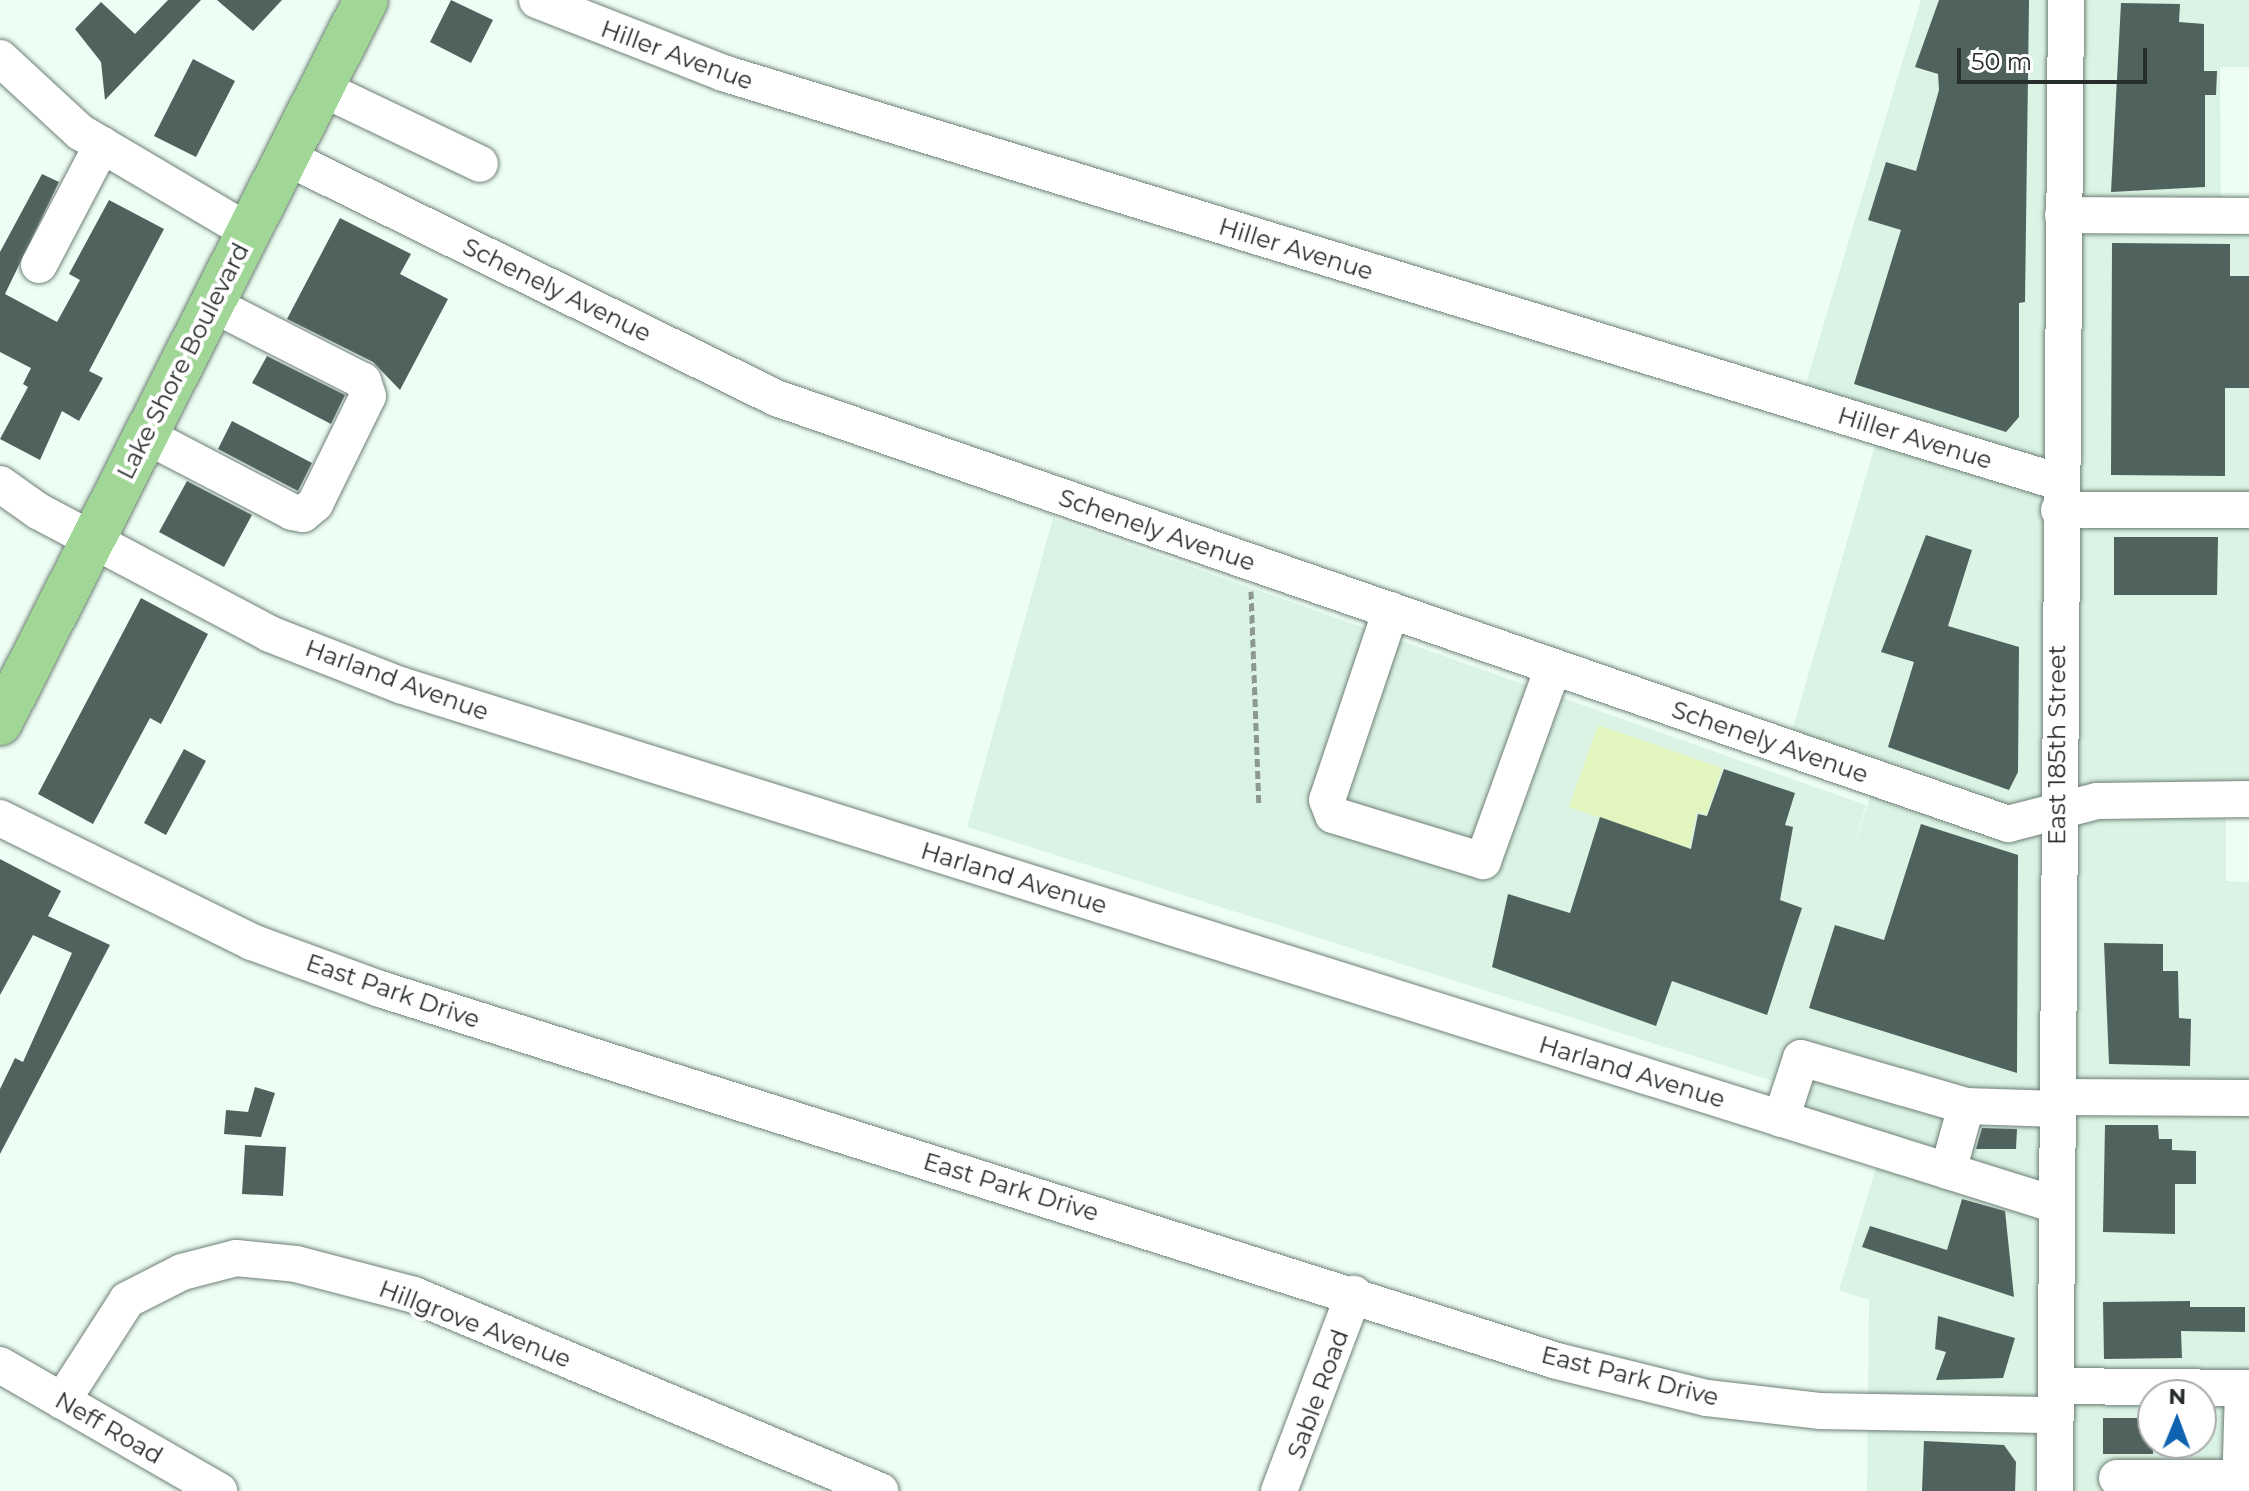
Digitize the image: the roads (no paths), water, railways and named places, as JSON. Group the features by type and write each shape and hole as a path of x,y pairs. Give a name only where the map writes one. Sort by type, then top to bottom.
{"main road":[{"name":"Lake Shore Boulevard","path":"0,723 364,1"}],"street":[{"name":"Hiller Avenue","path":"537,0 723,73 2059,496 2249,510"},
{"name":"East 185th Street","path":"2055,1491 2058,1103 2056,811 2066,0"},
{"path":"0,58 102,145 249,232"},
{"path":"321,88 480,164"},
{"path":"39,265 102,145"},
{"name":"Schenely Avenue","path":"286,157 776,398 2008,824 2097,801 2249,799"},
{"path":"2063,215 2249,216"},
{"path":"145,435 292,512 303,514 315,504 368,396 363,381 212,304"},
{"name":"Harland Avenue","path":"0,484 91,540 270,634 400,685 2056,1205"},
{"path":"1391,610 1327,800 1333,815 1483,861 1553,668"},
{"name":"East Park Drive","path":"0,818 252,942 380,989 1354,1294 1557,1361 1707,1398 1821,1411 2246,1388"},
{"path":"1781,1119 1801,1058 1966,1106 2249,1098"},
{"path":"1948,1171 1966,1106"},
{"name":"Hillgrove Avenue","path":"62,1401 127,1300 182,1272 236,1258 296,1264 414,1295 880,1491"},
{"name":"Sable Road","path":"1279,1491 1354,1294"},
{"name":"Neff Road","path":"0,1365 219,1491"},
{"path":"2117,1478 2240,1485 2246,1388"}]}
